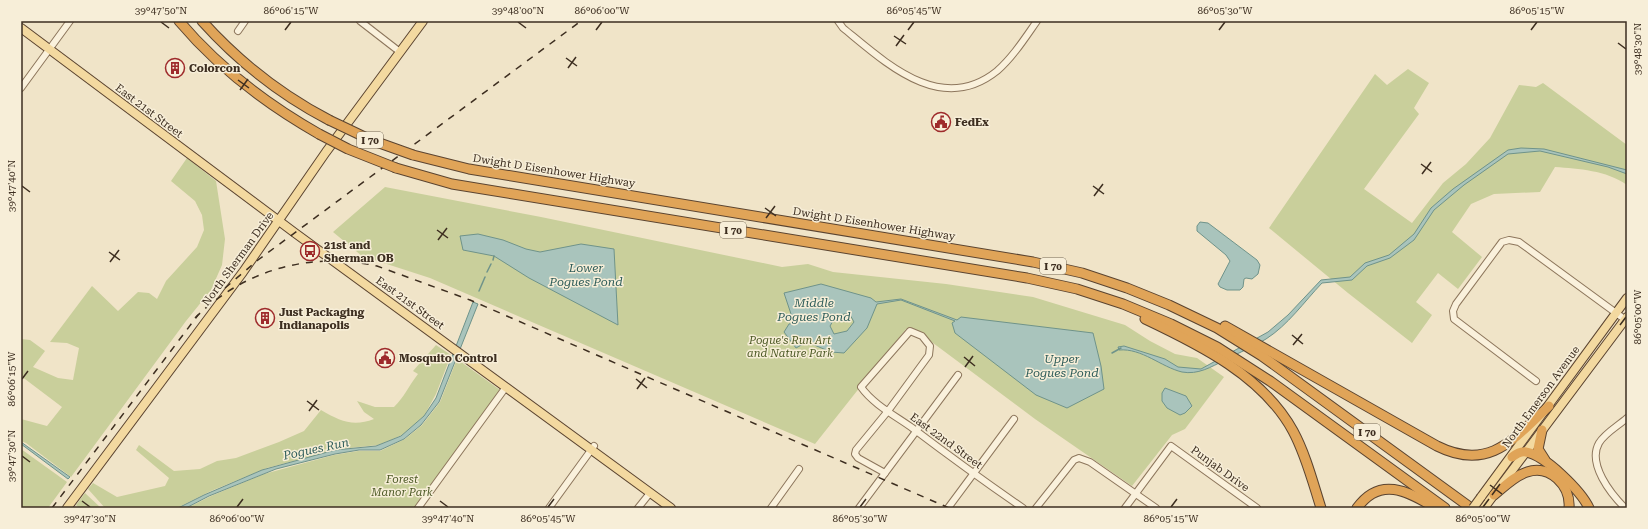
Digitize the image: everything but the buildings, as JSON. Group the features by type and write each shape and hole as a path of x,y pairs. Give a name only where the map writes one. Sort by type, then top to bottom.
{"highway":[{"name":"I 70","path":"180,21 218,61 282,112 348,149 396,168 452,184 1027,278 1086,292 1147,313 1217,347 1245,364 1444,508"},
{"name":"Dwight D Eisenhower Highway","path":"202,21 230,50 265,79 304,106 371,140 413,156 469,170 1033,262 1101,279 1223,325 1238,336"},
{"path":"1086,292 1174,333 1208,352 1268,397 1288,422 1302,452 1321,508"},
{"name":"I 70","path":"1238,336 1262,356 1472,508"},
{"path":"1238,336 1272,352 1431,443 1455,454 1478,455 1504,447 1516,438 1549,406"},
{"path":"1542,430 1538,449 1548,465"},
{"path":"1512,456 1520,452 1526,452 1548,465 1574,487 1589,508"},
{"path":"1489,502 1522,474 1532,470 1541,471 1552,475 1562,483 1568,493 1569,508"},
{"path":"1422,472 1480,508"},
{"path":"1357,508 1372,494 1390,488 1408,492 1436,508"}],"main road":[{"name":"North Sherman Drive","path":"67,508 279,221 326,152 423,21"},
{"name":"East 21st Street","path":"21,28 279,221 475,365 593,448 671,508"},
{"name":"North Emerson Avenue","path":"1489,502 1623,317 1627,298"},
{"name":"North Emerson Avenue","path":"1472,508 1549,406 1623,317"}],"street":[{"path":"21,88 70,21"},
{"path":"238,31 245,21"},
{"path":"360,21 400,52"},
{"path":"838,21 843,28 901,72 924,84 941,88 968,85 984,79 996,71 1016,49 1037,21"},
{"path":"1536,381 1456,322 1453,314 1457,303 1499,245 1509,240 1519,242 1623,317"},
{"name":"East 22nd Street","path":"888,411 928,355 930,346 922,336 910,331 903,336 861,388 869,398 973,474 1023,508"},
{"path":"859,508 958,375"},
{"path":"418,508 506,387"},
{"path":"885,473 858,458 855,454 856,450 888,411"},
{"path":"1625,508 1614,495 1599,471 1595,457 1600,441 1627,418"},
{"path":"948,508 1014,419"},
{"name":"Punjab Drive","path":"1136,493 1170,446 1257,508"},
{"path":"549,508 593,448"},
{"path":"1036,508 1074,460 1079,458 1090,462 1156,508"},
{"path":"771,508 799,469"},
{"path":"638,508 650,493"},
{"path":"1124,508 1136,493"}],"green space":[{"path":"1408,69 1429,83 1414,108 1419,114 1364,189 1412,223 1443,183 1466,164 1490,138 1519,85 1536,87 1543,83 1627,145 1627,185 1601,173 1555,167 1540,192 1494,194 1471,204 1452,232 1482,257 1458,289 1438,273 1416,302 1432,315 1412,343 1269,228 1375,74 1387,85"},
{"path":"187,158 216,181 225,239 222,265 211,290 186,321 71,477 26,443 21,441 21,419 47,426 62,407 21,376 21,339 30,340 45,351 33,367 58,378 73,380 79,348 67,343 50,342 92,286 118,311 138,292 149,293 157,299 166,281 197,247 204,230 202,215 195,201 171,181"},
{"name":"Pogue's Run Art and Nature Park","path":"385,187 541,217 782,267 808,264 833,272 946,284 1033,297 1125,325 1150,341 1175,354 1197,358 1224,377 1185,429 1172,435 1132,486 1035,419 925,337 913,329 906,329 815,444 430,278 362,256 333,232"},
{"path":"436,345 451,355 436,394 424,416 402,435 393,439 378,445 340,449 267,468 211,491 177,508 105,508 88,489 93,483 117,497 165,486 169,478 136,450 139,445 174,471 200,469 217,461 236,458 304,431 321,410 347,422 360,423 374,419 364,412 357,401 375,407 394,407 418,374 413,371"},
{"name":"Forest Manor Park","path":"457,359 500,390 414,508 187,508 211,496 264,474 334,455 358,451 380,451 405,439 422,425 440,402"},
{"path":"21,449 67,482 48,508 21,508"},
{"path":"85,493 101,508 79,508 76,505"}],"water":[{"path":"1521,148 1544,149 1627,170 1627,174 1608,167 1540,151 1508,154 1464,185 1434,210 1414,240 1390,258 1367,266 1352,280 1322,283 1282,327 1266,339 1251,347 1209,368 1188,373 1174,370 1136,352 1119,350 1118,347 1124,346 1165,359 1178,367 1201,369 1268,332 1288,315 1321,280 1350,277 1365,263 1389,255 1414,234 1431,208 1453,189 1508,150"},
{"path":"1200,222 1208,223 1257,260 1260,265 1258,274 1252,279 1244,279 1243,287 1240,290 1227,290 1220,287 1218,284 1230,261 1226,255 1197,231 1197,226"},
{"name":"Lower Pogues Pond","path":"478,234 503,240 526,249 540,252 581,244 614,249 618,325 529,278 494,256 463,250 460,236"},
{"name":"Upper Pogues Pond","path":"821,284 871,298 876,302 901,299 957,320 961,317 1093,333 1101,366 1104,389 1067,408 1036,395 955,333 952,323 955,321 901,300 877,304 867,328 844,353 831,352 807,342 796,348 784,332 789,324 794,323 784,293","holes":["849,313 854,322 847,331 834,334 830,326 837,317"]},
{"path":"473,302 478,304 439,402 421,425 404,439 380,450 359,450 335,454 276,469 209,496 186,508 178,508 262,470 335,450 376,446 401,436 424,416 436,398"},
{"path":"1165,388 1186,396 1192,406 1185,413 1180,415 1167,408 1162,401 1162,393"},
{"path":"21,442 70,477 68,479 21,444"}],"waterway":[{"name":"Pogues Run","path":"493,260 494,256"},
{"name":"Pogues Run","path":"487,272 491,264"},
{"name":"Pogues Run","path":"479,291 485,277"},
{"name":"Pogues Run","path":"1112,353 1121,348"}],"railway":[{"path":"225,288 258,260 581,21"},
{"path":"195,318 214,301 234,288 256,276 279,268 303,263 327,261 352,262 377,266 470,300 949,508"},
{"path":"52,508 198,315"}],"place":[{"name":"Colorcon","path":"175,68"},
{"name":"FedEx","path":"941,122"},
{"name":"21st and Sherman OB","path":"310,251"},
{"name":"Just Packaging Indianapolis","path":"265,318"},
{"name":"Mosquito Control","path":"385,358"}],"water label":[{"name":"Middle Pogues Pond","path":"814,310"}]}
